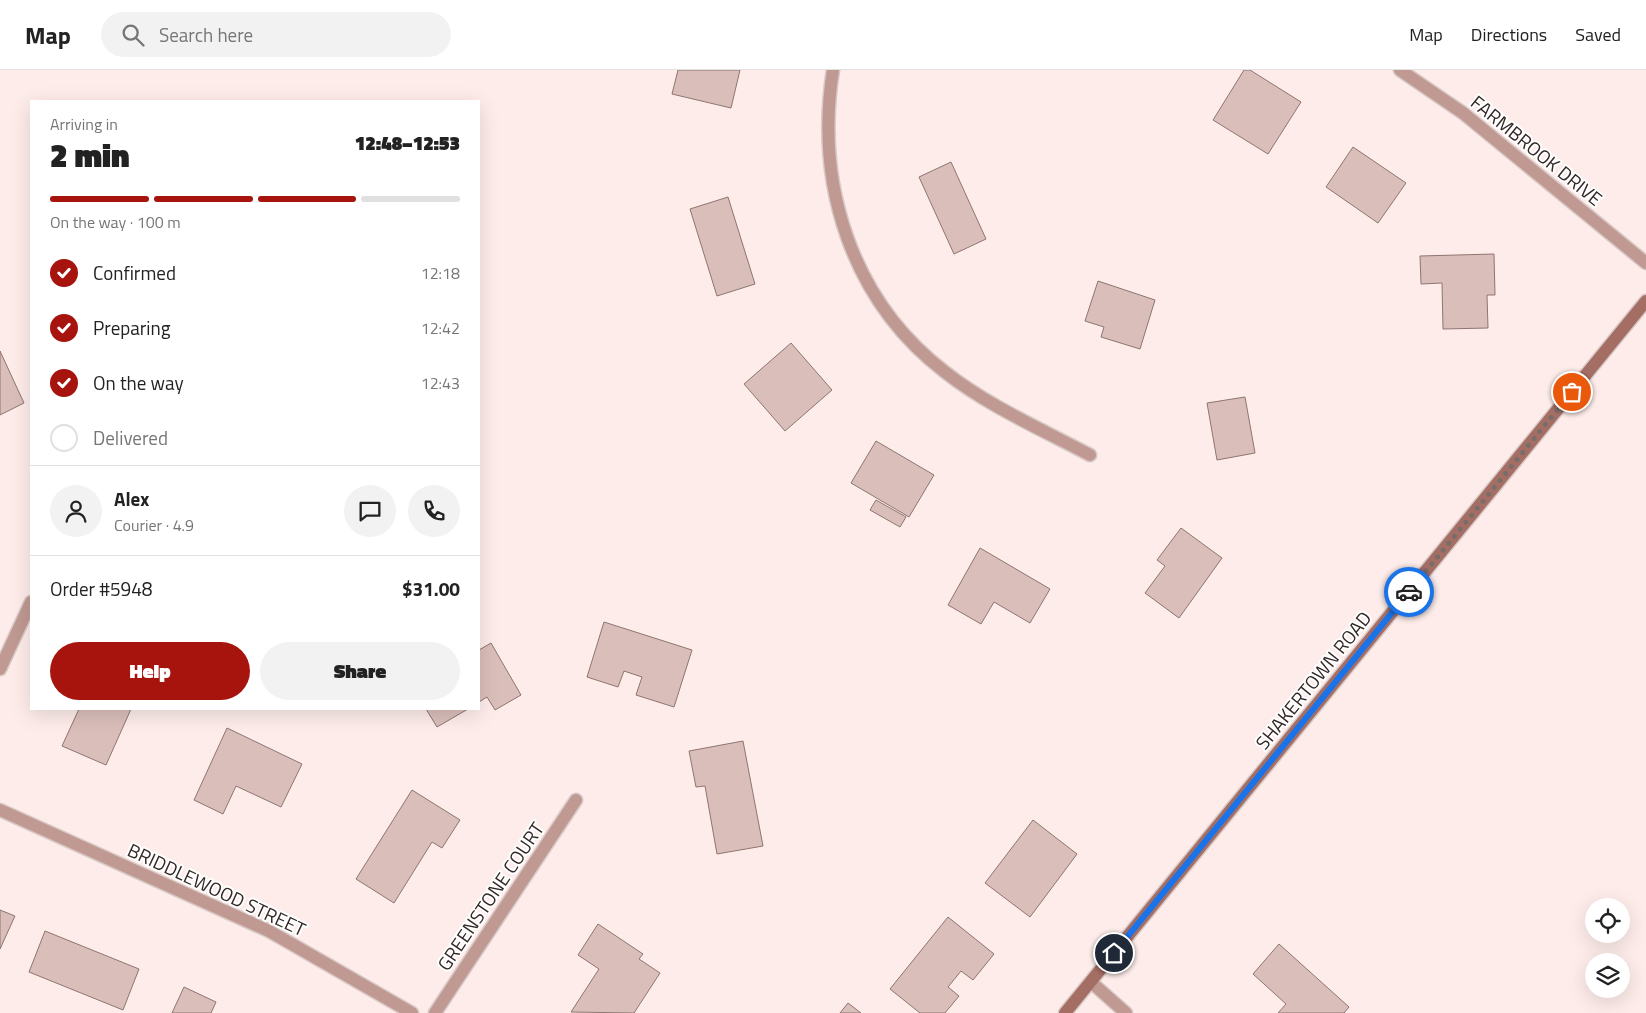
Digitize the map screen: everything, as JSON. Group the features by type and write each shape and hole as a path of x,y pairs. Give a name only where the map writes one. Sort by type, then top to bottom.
{"street":[{"path":"832,70 827,107 831,174 845,232 854,256 874,294 901,331 944,372 975,393 1090,455"},
{"name":"FARMBROOK DRIVE","path":"1401,70 1463,113 1646,262"},
{"name":"SHAKERTOWN ROAD","path":"1065,1013 1646,301"},
{"path":"0,669 30,604"},
{"name":"GREENSTONE COURT","path":"435,1013 576,800"},
{"name":"BRIDDLEWOOD STREET","path":"0,810 270,931 412,1013"},
{"path":"1091,982 1126,1013"}],"building":[{"path":"678,70 740,70 731,108 672,94"},
{"path":"1244,70 1250,70 1301,102 1268,154 1213,120"},
{"path":"1353,147 1406,183 1378,223 1326,187"},
{"path":"951,162 986,239 954,254 919,177"},
{"path":"728,197 755,284 717,296 690,209"},
{"path":"1494,254 1495,295 1487,295 1488,328 1443,329 1442,283 1421,284 1420,256"},
{"path":"1098,281 1155,300 1140,349 1101,337 1104,327 1085,321"},
{"path":"791,343 832,390 785,431 744,384"},
{"path":"0,351 24,403 0,415"},
{"path":"1245,397 1255,453 1217,460 1207,403"},
{"path":"876,441 934,475 909,517 851,483"},
{"path":"876,500 906,517 900,527 870,510"},
{"path":"1181,528 1222,558 1179,618 1145,593 1165,566 1157,560"},
{"path":"980,548 1050,589 1030,623 994,602 981,624 948,605"},
{"path":"604,622 692,650 674,707 636,695 642,677 624,671 618,687 587,677"},
{"path":"491,643 521,695 495,710 487,697 480,701 480,649"},
{"path":"79,710 131,710 106,765 62,746"},
{"path":"427,710 466,710 437,727"},
{"path":"227,728 302,764 281,807 236,786 223,814 194,800"},
{"path":"743,741 763,846 717,854 705,786 696,787 689,751"},
{"path":"412,790 460,820 442,848 432,842 394,903 356,879"},
{"path":"1033,820 1077,854 1030,917 985,883"},
{"path":"0,910 15,916 0,949"},
{"path":"948,917 994,954 973,980 961,971 948,987 959,996 945,1013 920,1013 890,989"},
{"path":"598,924 643,954 639,959 660,973 634,1013 571,1012 599,969 578,955"},
{"path":"45,931 139,969 123,1010 29,972"},
{"path":"1279,944 1349,1007 1344,1013 1278,1013 1286,1004 1253,974"},
{"path":"184,987 216,1002 211,1013 172,1013"},
{"path":"848,1003 861,1013 840,1013"}],"way so far":[{"path":"1409,592 1572,392"}],"route":[{"path":"1114,953 1409,592"}]}
